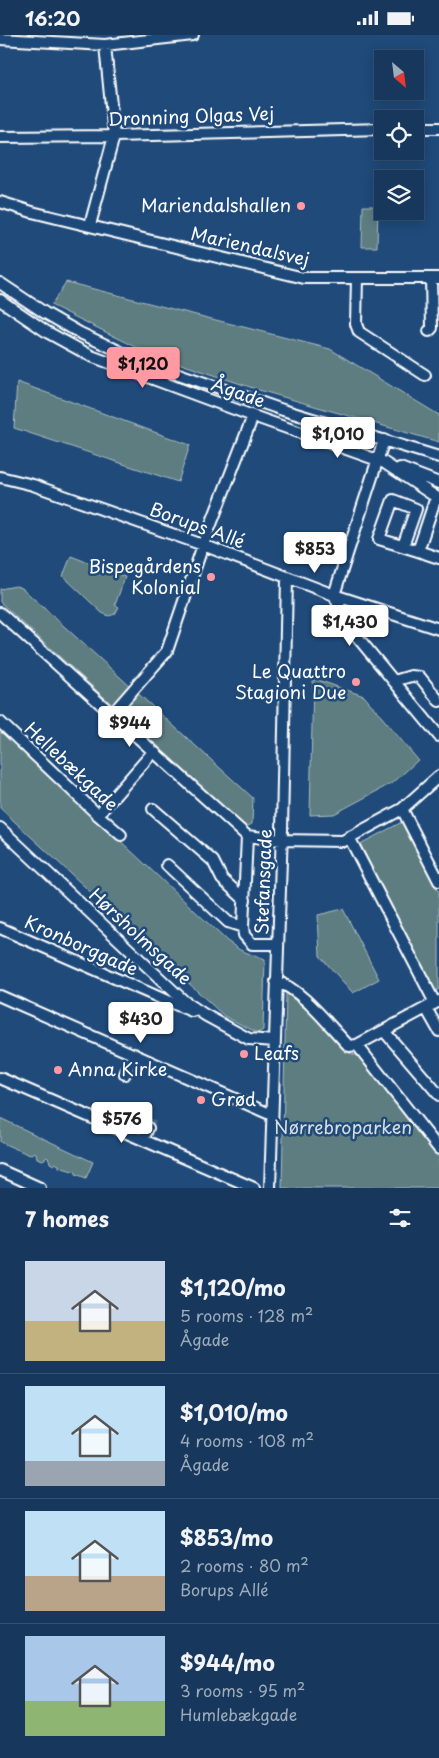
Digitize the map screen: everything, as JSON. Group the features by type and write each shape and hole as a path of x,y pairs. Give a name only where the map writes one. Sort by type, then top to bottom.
{"street":[{"path":"0,39 105,45 193,35"},
{"path":"90,225 114,136 105,45"},
{"path":"424,128 439,128"},
{"name":"Dronning Olgas Vej","path":"0,137 374,129"},
{"name":"Mariendalsvej","path":"0,202 32,212 304,278 435,278"},
{"path":"357,278 356,323 359,332 425,375"},
{"path":"429,331 432,328 435,278"},
{"name":"Ågade","path":"0,283 44,313 80,333 141,361 283,410 439,457"},
{"name":"Ågade","path":"0,300 47,332 91,355 253,416 381,461 438,498"},
{"path":"112,714 167,651 203,545 253,416"},
{"path":"384,440 381,461 334,595 354,633 439,736"},
{"path":"381,461 439,483"},
{"name":"Borups Allé","path":"0,477 33,485 203,545 334,595 439,629"},
{"path":"418,551 438,498"},
{"path":"403,547 416,509 394,499 379,539 403,547 439,558"},
{"name":"Stefansgade","path":"270,1188 288,577"},
{"path":"0,613 152,752 248,836 281,840 343,841 402,809 439,777"},
{"path":"394,681 411,676 420,677 439,701"},
{"name":"Hellebækgade","path":"0,721 121,835"},
{"path":"98,815 152,752"},
{"path":"153,809 213,861 222,879 245,901"},
{"path":"402,809 439,881"},
{"name":"Hørsholmsgade","path":"0,828 184,1001 204,1015 249,1039 274,1041"},
{"path":"248,836 244,935 252,944 278,945"},
{"path":"350,837 434,1004 439,1031"},
{"path":"167,865 228,923 234,923 243,927"},
{"name":"Kronborggade","path":"0,928 165,1000 204,1015"},
{"path":"276,981 287,985 298,993 349,1046 358,1045 434,1004"},
{"path":"0,996 272,1115"},
{"path":"384,1031 439,1095"},
{"path":"358,1045 439,1149"},
{"path":"125,1074 134,1054"},
{"path":"0,1078 254,1188"},
{"path":"143,1140 148,1128"},
{"path":"0,1170 40,1188"}],"green space":[{"path":"363,206 374,206 374,220 378,220 377,247 362,247"},
{"path":"66,282 330,349 439,415 439,442 259,390 148,353 51,305"},
{"path":"17,382 190,445 178,482 14,428"},
{"path":"71,556 125,577 115,605 119,607 115,614 109,616 102,613 63,576"},
{"path":"16,586 22,588 253,798 252,824 246,827 0,602 0,589"},
{"path":"315,679 364,696 418,760 394,782 334,814 310,815 313,680"},
{"path":"0,728 227,941 240,950 265,960 263,1030 258,1033 224,1016 0,808"},
{"path":"402,822 439,893 439,989 435,991 360,844"},
{"path":"343,909 379,979 353,993 320,956 318,915"},
{"name":"Nørrebroparken","path":"286,993 307,1010 349,1053 363,1057 391,1092 439,1156 439,1188 282,1188"},
{"path":"0,1118 93,1162 86,1178 76,1174 76,1172 59,1167 55,1163 54,1165 50,1163 47,1157 43,1160 37,1158 34,1152 30,1155 0,1142"}],"tunnel":[{"path":"148,1128 153,1114"}],"place":[{"name":"Mariendalshallen","path":"301,206"},
{"name":"Bispegårdens Kolonial","path":"211,577"},
{"name":"Le Quattro Stagioni Due","path":"356,682"},
{"name":"Leafs","path":"244,1054"},
{"name":"Anna Kirke","path":"58,1070"},
{"name":"Grød","path":"201,1100"}]}
